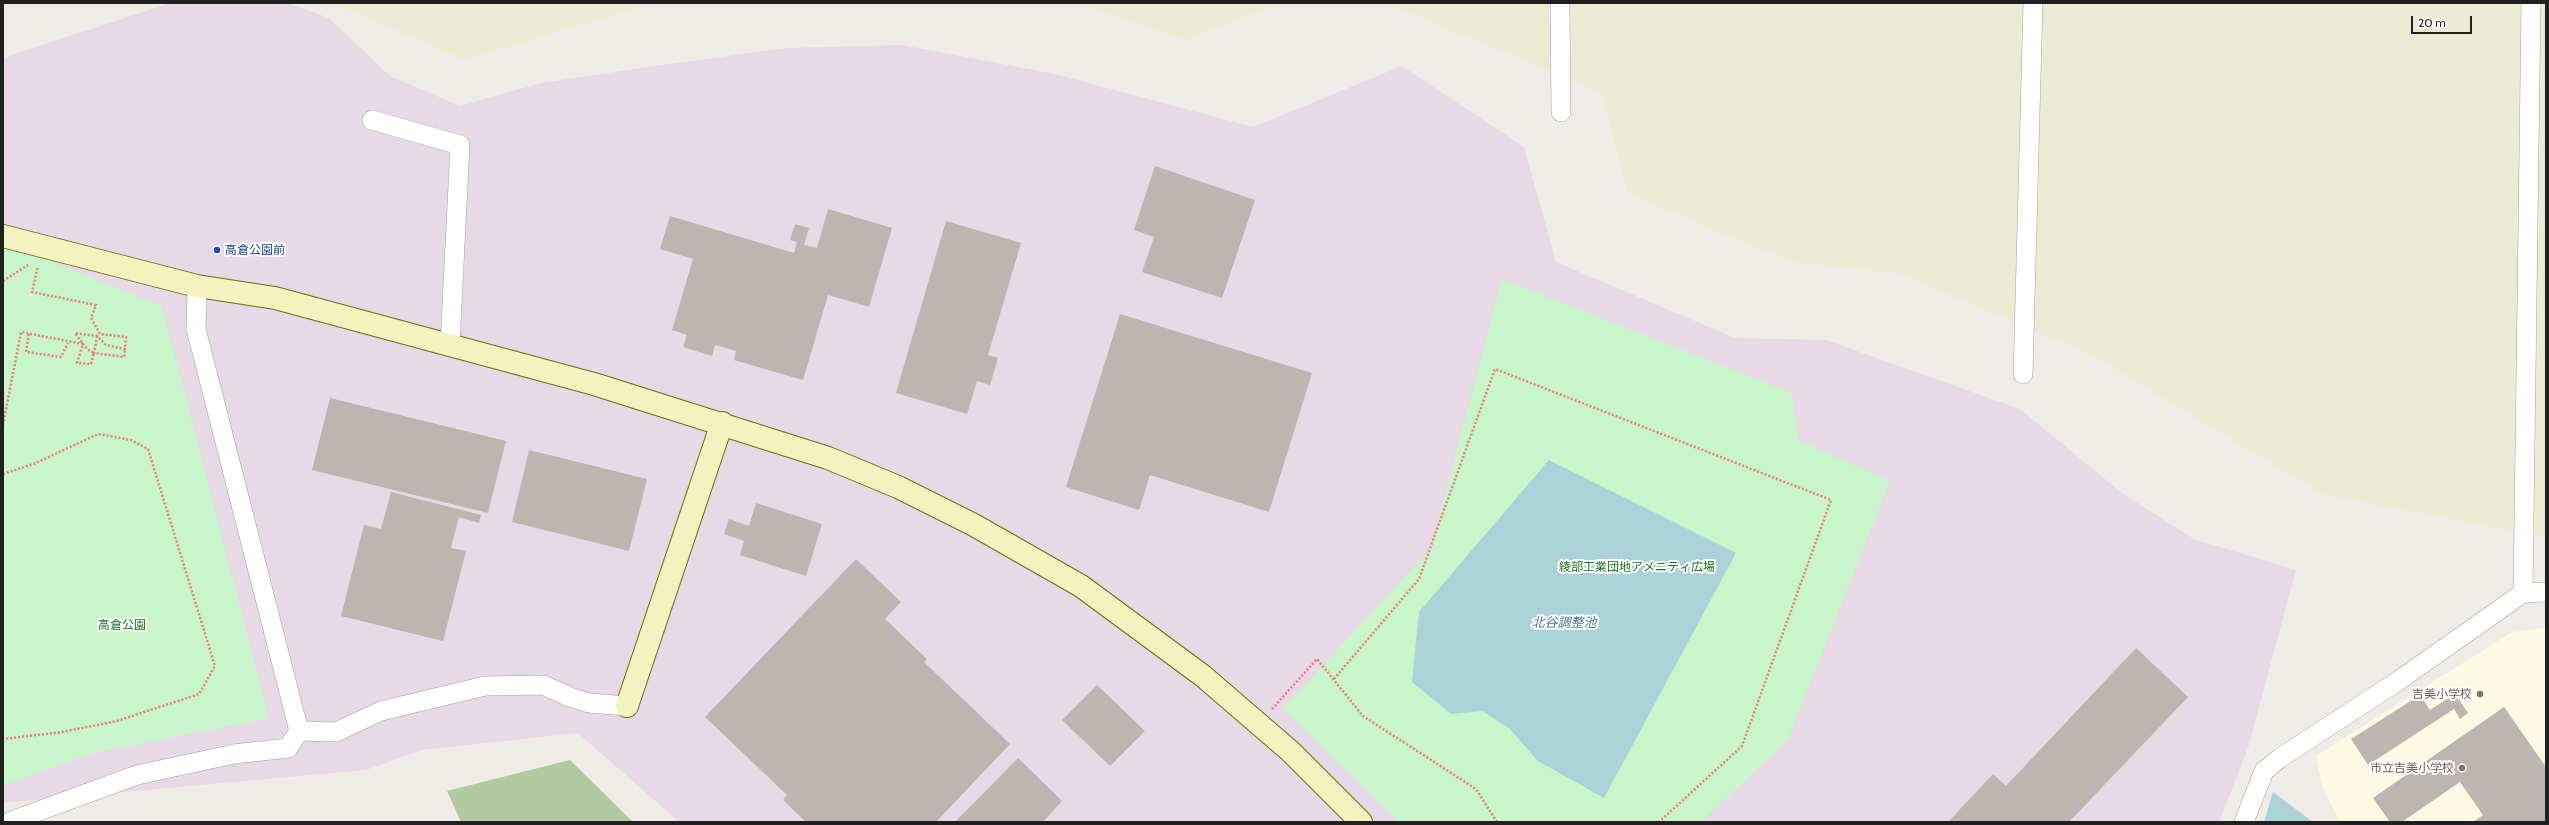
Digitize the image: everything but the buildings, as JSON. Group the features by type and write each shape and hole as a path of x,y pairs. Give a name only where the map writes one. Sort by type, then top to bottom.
{"street":[{"path":"1560,3 1561,112"},
{"path":"2023,374 2033,3"},
{"path":"2523,593 2532,3"},
{"path":"372,120 460,145 450,345"},
{"path":"3,236 197,286 275,298 594,384 722,423 828,458 898,487 974,525 1081,586 1203,676 1290,751 1361,822"},
{"path":"9,822 137,775 234,754 288,748 299,731 196,328 197,286"},
{"path":"299,731 336,732 382,711 485,686 543,685 570,698 589,703 627,706 722,423"},
{"path":"2244,822 2264,771 2398,681 2523,593 2546,592"}],"path":[{"path":"3,281 35,260"},
{"path":"39,263 32,292 96,305 91,318 100,334 126,337 124,357 94,354 87,350 75,333 97,336 106,345 124,349"},
{"path":"3,425 22,332 68,343 83,344"},
{"path":"29,334 26,352 61,357 68,343"},
{"path":"83,344 77,363 91,364 97,336"},
{"path":"1334,679 1419,579 1495,369 1831,500 1742,746 1659,822"},
{"path":"3,474 36,463 98,434 131,440 148,449 215,666 199,694 116,721 62,732 3,738"},
{"path":"1258,724 1317,659 1363,716 1476,789 1497,822"}],"shaded area":[{"path":"170,3 288,3 329,18 390,76 460,106 541,83 648,67 786,48 902,45 1055,74 1253,127 1402,66 1524,147 1556,262 1735,338 1826,340 2020,409 2122,493 2194,539 2296,570 2248,748 2219,822 679,822 578,733 422,750 366,770 3,803 3,58"},
{"name":"吉美小学校","path":"2546,628 2546,822 2340,822 2323,789 2316,756 2512,632"}],"green space":[{"path":"333,3 653,3 465,60"},
{"path":"1073,3 1282,3 1185,40"},
{"path":"1385,3 2546,3 2546,538 2322,494 2092,355 1897,273 1791,262 1628,194 1601,92"},
{"name":"高倉公園","path":"3,248 42,258 162,306 269,718 93,753 3,786"},
{"name":"綾部工業団地アメニティ広場","path":"1502,279 1792,393 1798,440 1890,481 1788,740 1701,822 1399,822 1283,709 1431,548"},
{"path":"570,760 633,822 461,822 447,791"}],"water":[{"name":"北谷調整池","path":"1549,460 1736,553 1604,798 1538,761 1509,728 1482,711 1451,714 1412,682 1419,612"},
{"path":"2273,792 2313,822 2264,822"}],"place":[{"name":"高倉公園前","path":"217,250"},
{"name":"吉美小学校","path":"2480,694"},
{"name":"市立吉美小学校","path":"2462,768"}]}
